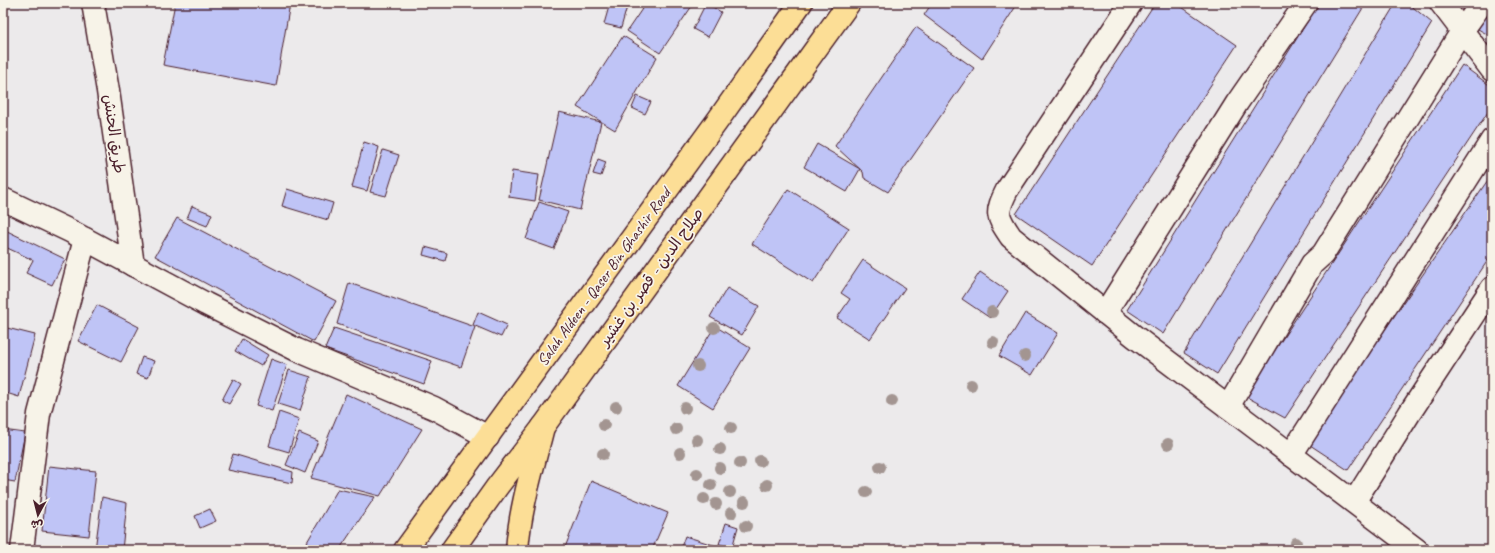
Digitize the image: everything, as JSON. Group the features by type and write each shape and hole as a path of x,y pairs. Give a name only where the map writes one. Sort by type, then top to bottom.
{"main road":[{"name":"Salah Aldeen - Qaser Bin Ghashir Road","path":"404,550 488,437 801,3"},
{"name":"صلاح الدين - قصر بن غشير","path":"452,550 849,3"},
{"path":"517,550 523,508 543,426"}],"street":[{"name":"طريق الحنش","path":"93,3 108,91 133,265"},
{"path":"1131,3 1007,190 999,207 1000,220 1011,237 1105,313 1417,550"},
{"path":"1105,313 1237,103 1306,3"},
{"path":"1441,3 1492,70"},
{"path":"1228,407 1312,264 1323,254 1462,31 1482,3"},
{"path":"1291,455 1492,140"},
{"path":"3,199 85,239 297,350 434,408 488,437"},
{"path":"22,550 39,414 85,239"},
{"path":"1354,502 1409,414 1492,288"}],"building":[{"path":"175,3 290,3 276,86 163,65"},
{"path":"610,3 628,3 621,28 604,24"},
{"path":"646,3 694,3 660,53 627,31"},
{"path":"706,3 721,12 708,37 693,29"},
{"path":"932,3 1018,3 982,59 924,15"},
{"path":"1155,3 1176,3 1237,45 1092,266 1016,214"},
{"path":"1319,3 1366,3 1163,334 1127,310"},
{"path":"1396,3 1408,3 1432,23 1217,374 1184,353"},
{"path":"1492,6 1492,37 1478,29"},
{"path":"916,27 974,68 888,192 864,178 863,172 835,146"},
{"path":"623,36 657,57 615,130 577,107"},
{"path":"1462,65 1492,87 1492,106 1285,418 1245,396"},
{"path":"637,96 651,102 645,114 632,108"},
{"path":"559,112 601,122 580,210 539,200"},
{"path":"364,142 379,147 367,191 352,187"},
{"path":"817,144 860,169 847,192 804,167"},
{"path":"383,150 399,155 386,196 370,192"},
{"path":"598,159 606,162 601,176 593,174"},
{"path":"512,171 539,175 535,201 509,197"},
{"path":"1492,174 1492,254 1348,470 1307,443"},
{"path":"287,189 333,203 328,220 282,206"},
{"path":"788,189 849,228 813,283 752,244"},
{"path":"539,202 568,212 554,249 526,239"},
{"path":"192,206 212,214 207,226 187,218"},
{"path":"177,218 336,301 314,342 155,256"},
{"path":"3,229 65,259 52,285 26,273 33,260 3,246"},
{"path":"425,247 447,253 445,261 423,255"},
{"path":"863,260 905,288 870,339 837,318 850,299 841,293"},
{"path":"980,272 1008,291 990,318 962,299"},
{"path":"349,283 475,327 461,367 337,324"},
{"path":"727,288 759,306 742,335 710,317"},
{"path":"97,305 139,327 121,362 78,341"},
{"path":"478,312 507,325 501,337 473,325"},
{"path":"1025,313 1058,333 1032,375 999,356"},
{"path":"715,326 750,348 713,408 678,386"},
{"path":"3,327 35,335 19,397 3,392"},
{"path":"334,328 432,361 424,384 325,349"},
{"path":"242,339 268,355 261,366 235,351"},
{"path":"142,357 154,361 148,378 136,374"},
{"path":"271,359 287,365 272,411 256,406"},
{"path":"289,370 311,377 300,411 278,404"},
{"path":"233,379 241,384 229,404 222,400"},
{"path":"346,394 422,429 380,496 311,478"},
{"path":"279,412 299,419 289,452 269,446"},
{"path":"3,430 25,433 15,482 3,480"},
{"path":"299,433 318,441 305,473 286,465"},
{"path":"233,454 293,472 292,483 228,470"},
{"path":"49,466 96,471 89,536 42,531"},
{"path":"591,481 668,513 652,550 564,550"},
{"path":"338,489 375,497 339,550 319,550 307,542"},
{"path":"102,497 127,503 122,550 95,550"},
{"path":"210,509 216,521 200,528 195,516"},
{"path":"726,523 738,527 732,548 719,544"},
{"path":"685,536 729,550 680,550"}]}
